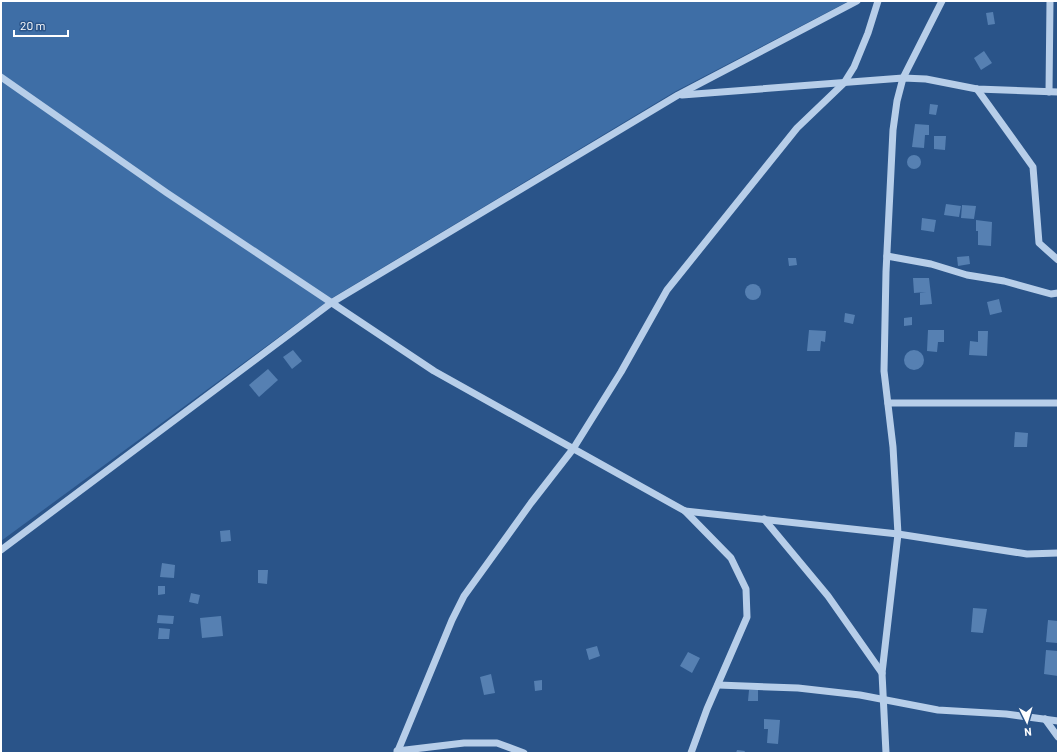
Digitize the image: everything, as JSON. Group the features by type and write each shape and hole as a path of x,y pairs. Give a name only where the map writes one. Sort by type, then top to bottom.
{"street":[{"path":"1,550 331,303 678,95 857,1"},
{"path":"397,752 452,620 464,596 530,503 573,449 621,372 667,290 797,128 844,82 854,68 868,33 878,1"},
{"path":"886,753 882,673 898,534 893,447 884,371 886,256 893,130 897,101 903,78 942,1"},
{"path":"1049,92 1050,1"},
{"path":"1,77 167,193 434,371 685,511 731,558 746,589 747,617 691,753"},
{"path":"678,95 903,78 926,79 977,89 1058,92"},
{"path":"977,89 1033,167 1039,243 1058,260"},
{"path":"886,256 932,264 967,275 1004,281 1051,294 1058,293"},
{"path":"888,403 1058,403"},
{"path":"685,511 720,516 764,519 898,534 1027,554 1058,553"},
{"path":"764,519 828,596 882,673"},
{"path":"718,685 798,688 860,695 883,701 938,710 1006,714 1058,722"},
{"path":"1045,719 1058,737"},
{"path":"397,752 464,743 497,743 524,753"}],"shaded area":[{"path":"1,1 849,1 676,91 332,298 1,541"}],"building":[{"path":"993,12 995,24 988,25 986,13"},
{"path":"984,51 992,63 981,70 974,58"},
{"path":"930,104 938,105 936,115 929,114"},
{"path":"915,124 929,125 929,135 925,135 924,148 912,147"},
{"path":"934,136 946,136 945,150 934,149"},
{"path":"911,155 917,155 921,159 921,165 917,169 911,169 907,165 907,159"},
{"path":"946,204 961,206 959,217 944,215"},
{"path":"962,205 976,206 974,219 961,218"},
{"path":"922,218 936,220 934,232 921,230"},
{"path":"976,220 992,222 991,246 978,245"},
{"path":"969,256 970,264 958,266 957,257"},
{"path":"788,258 796,258 797,265 789,266"},
{"path":"913,278 929,278 932,304 920,305 920,293 926,292 914,293"},
{"path":"753,284 760,289 761,292 756,299 753,300 746,295 745,292 750,285"},
{"path":"999,299 1002,312 990,315 987,302"},
{"path":"845,313 855,315 853,324 844,322"},
{"path":"912,317 912,325 904,326 904,318"},
{"path":"809,330 826,331 825,342 821,341 820,351 807,351"},
{"path":"928,330 944,330 944,342 938,342 937,352 927,351"},
{"path":"978,331 988,331 987,356 969,355 970,341 978,342"},
{"path":"293,350 302,361 292,369 283,357"},
{"path":"914,350 921,353 924,360 921,367 914,370 907,367 904,360 907,353"},
{"path":"268,369 278,380 259,397 249,385"},
{"path":"1015,432 1028,433 1027,447 1014,447"},
{"path":"230,530 231,541 221,542 220,531"},
{"path":"162,563 175,565 174,578 160,577"},
{"path":"258,570 268,570 267,584 258,583"},
{"path":"158,586 165,586 165,594 158,595"},
{"path":"191,593 200,595 198,604 189,602"},
{"path":"973,608 987,609 983,633 971,632"},
{"path":"158,615 174,616 173,624 157,623"},
{"path":"221,616 223,636 202,638 200,618"},
{"path":"1048,620 1058,621 1057,643 1046,642"},
{"path":"159,628 170,629 169,639 158,639"},
{"path":"597,646 600,656 589,660 586,649"},
{"path":"1046,650 1058,651 1058,676 1044,674"},
{"path":"688,652 700,658 692,673 680,666"},
{"path":"491,674 495,693 484,695 480,677"},
{"path":"542,680 542,690 535,691 534,681"},
{"path":"749,690 758,690 758,701 748,701"},
{"path":"764,719 780,720 778,744 767,743 768,729 764,729"},
{"path":"737,750 745,751 744,753 736,753"}]}
